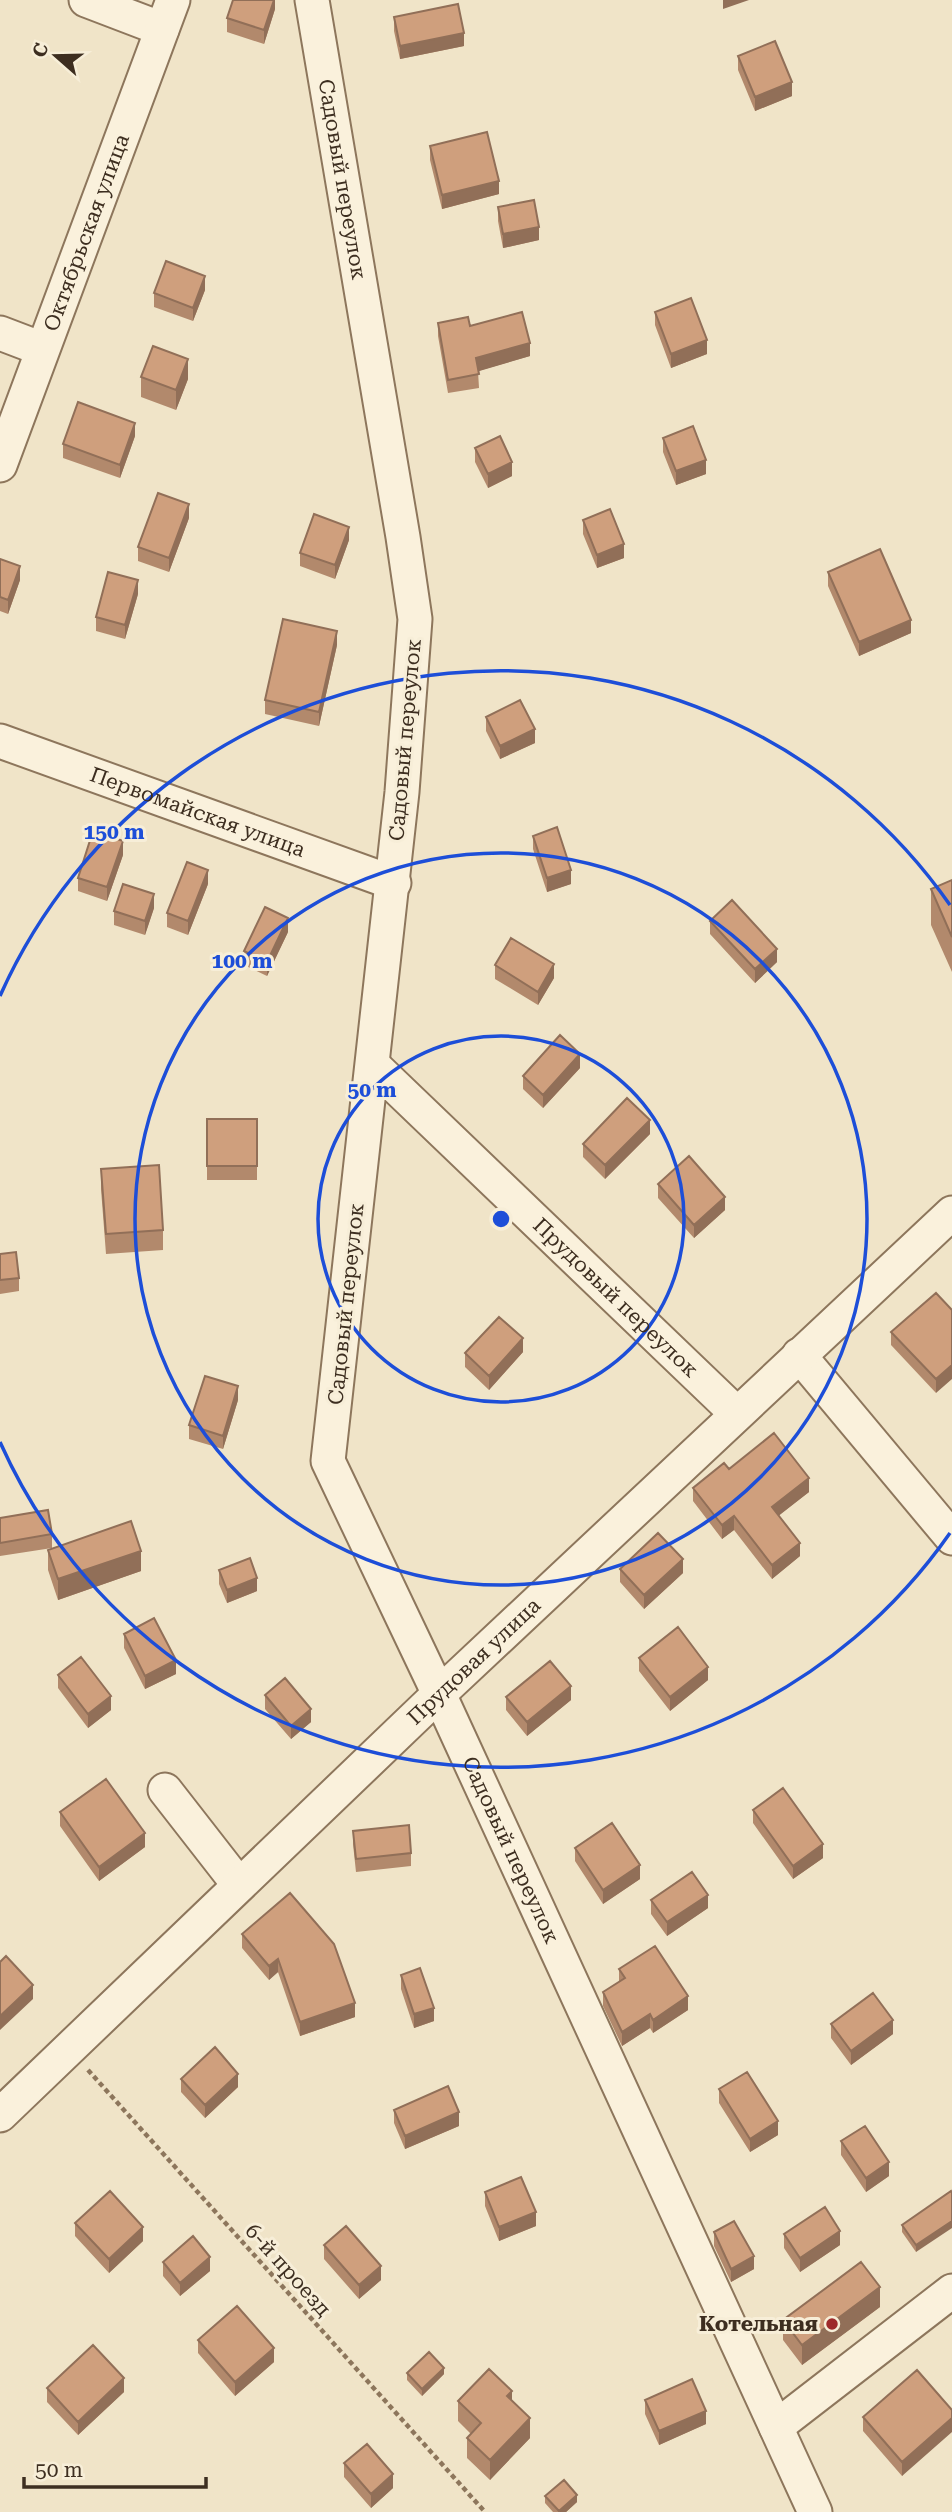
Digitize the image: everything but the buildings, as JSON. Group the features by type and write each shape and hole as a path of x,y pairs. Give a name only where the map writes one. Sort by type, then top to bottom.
{"street":[{"path":"86,0 167,14"},
{"name":"Садовый переулок","path":"312,0 415,619 394,883 328,1461 439,1694 815,2512"},
{"name":"Октябрьская улица","path":"0,465 167,14"},
{"path":"0,333 42,349"},
{"name":"Первомайская улица","path":"0,741 394,883"},
{"name":"Прудовый переулок","path":"373,1065 736,1413"},
{"name":"Прудовая улица","path":"0,2115 439,1694 952,1213"},
{"path":"799,1355 952,1538"},
{"path":"166,1790 239,1885"},
{"path":"776,2427 952,2291"}],"path":[{"name":"6-й проезд","path":"68,2048 485,2512"}],"place":[{"name":"Котельная","path":"832,2324"}]}
